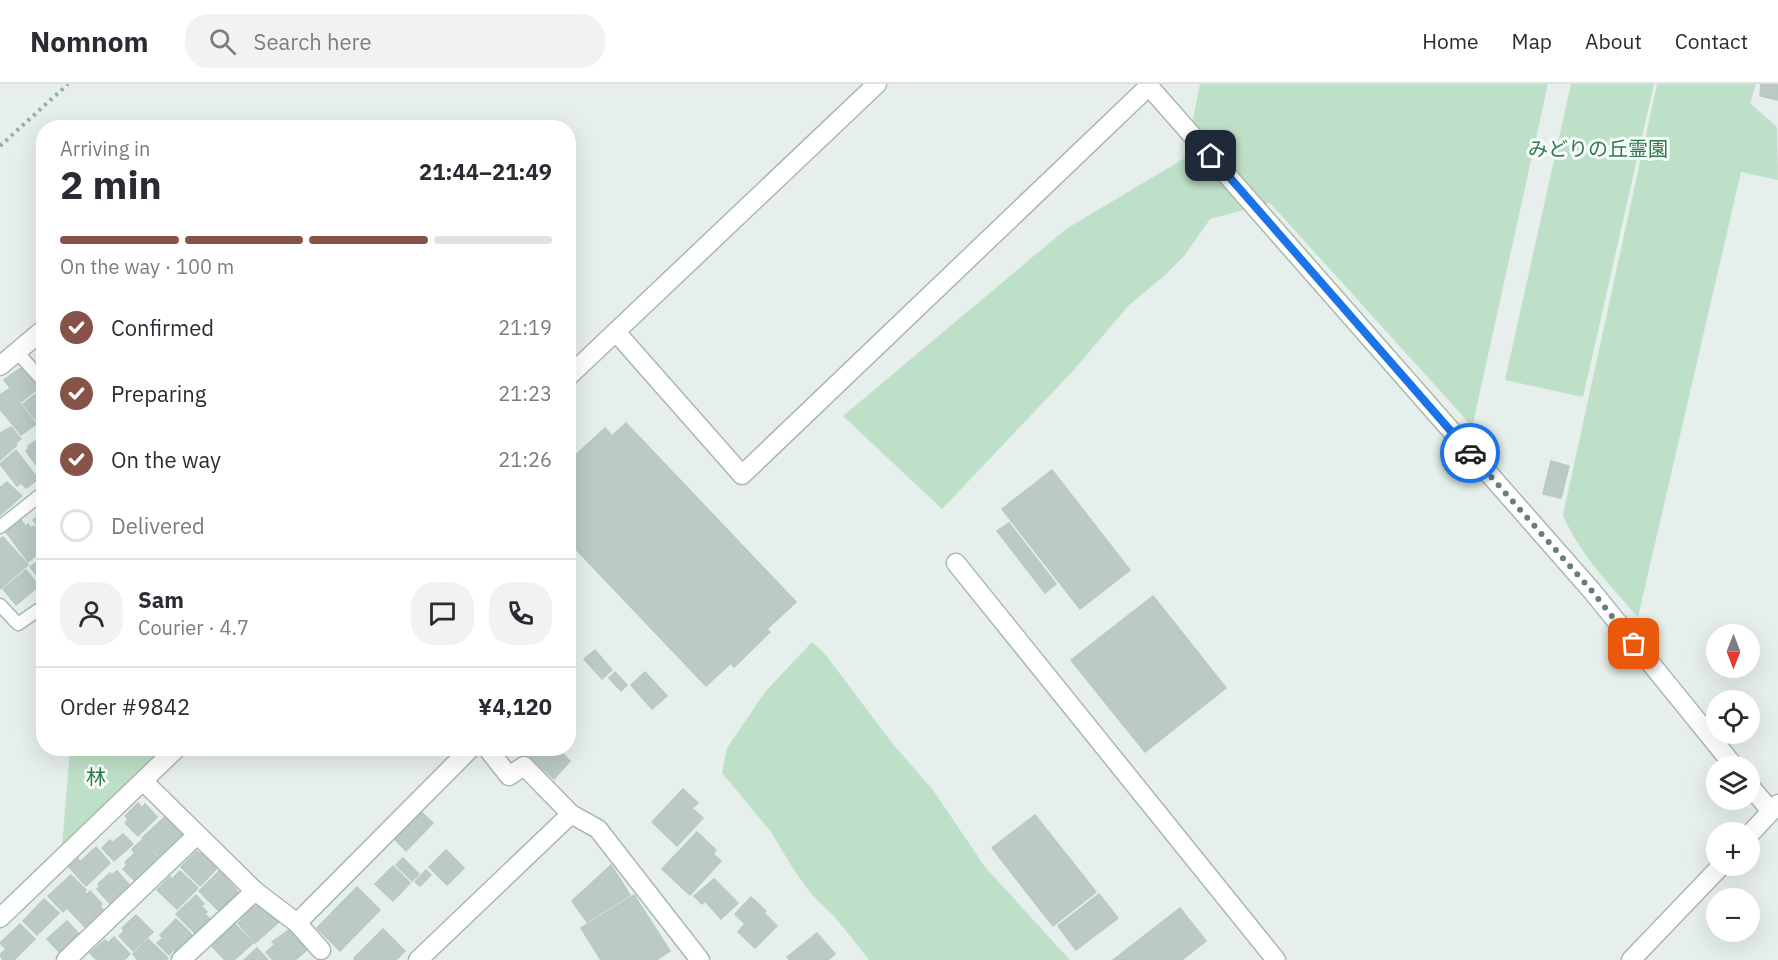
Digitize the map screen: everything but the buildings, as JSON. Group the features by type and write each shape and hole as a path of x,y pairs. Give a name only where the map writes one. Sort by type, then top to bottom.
{"street":[{"path":"576,370 877,84"},
{"path":"616,332 742,475 1148,85 1592,591 1726,756"},
{"path":"0,366 36,336"},
{"path":"956,563 1276,960"},
{"path":"0,918 169,756"},
{"path":"297,923 463,756"},
{"path":"493,756 509,776 524,766 571,814 598,829 690,956"},
{"path":"143,781 255,891 297,923 321,957"},
{"path":"1760,796 1776,813 1760,826"},
{"path":"418,960 571,814"},
{"path":"66,960 197,835"},
{"path":"1631,960 1711,876"},
{"path":"181,960 255,891"}],"lane":[{"path":"17,352 36,373"},
{"path":"0,527 36,498"},
{"path":"0,605 18,624 36,612"}],"path":[{"path":"0,146 68,84"}],"green space":[{"path":"1200,84 1548,84 1473,423 1470,424 1270,203 1210,219 1185,255 1129,305 1072,372 942,509 843,416 1066,229 1185,158"},
{"name":"みどりの丘霊園","path":"1571,84 1654,84 1583,397 1505,380"},
{"path":"1657,84 1756,84 1750,103 1777,127 1778,180 1741,172 1638,617 1587,556 1563,515"},
{"path":"812,642 825,654 892,743 933,790 985,867 1070,960 869,960 835,917 812,895 771,832 722,773 727,748 765,692"},
{"name":"林","path":"69,756 160,756 62,848"}],"way so far":[{"path":"1470,453 1592,591 1634,644"}],"route":[{"path":"1211,156 1470,453"}]}
